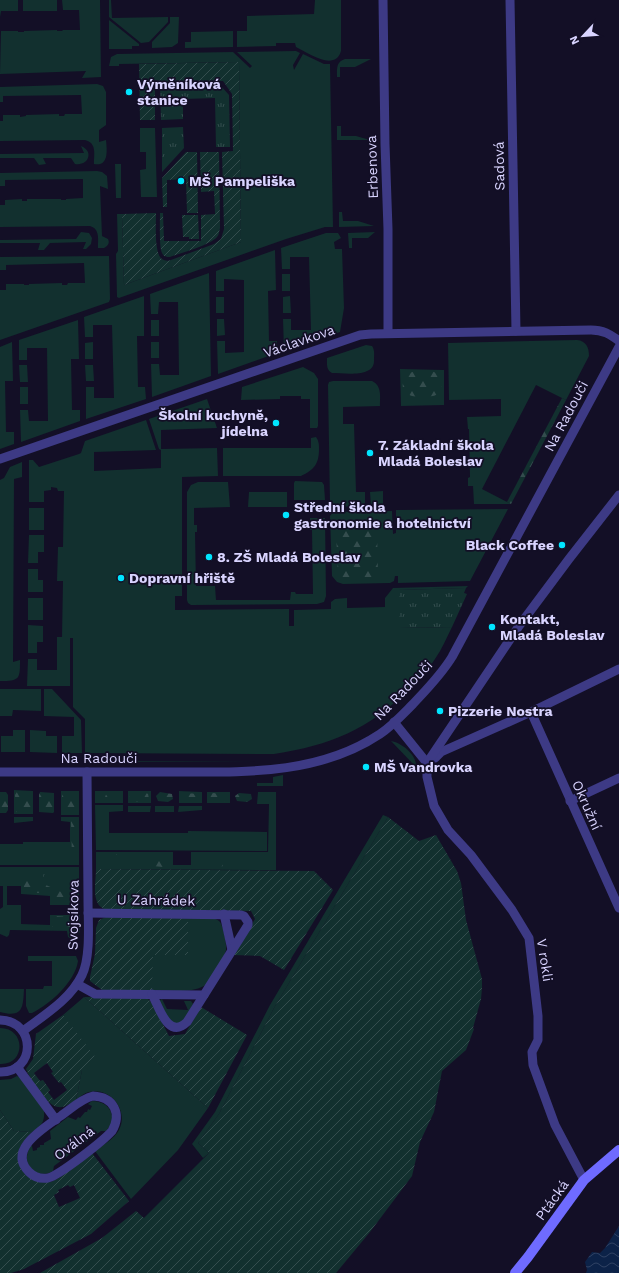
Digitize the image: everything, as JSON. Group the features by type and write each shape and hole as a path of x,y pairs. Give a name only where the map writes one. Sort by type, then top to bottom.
{"street":[{"name":"Erbenova","path":"383,0 385,144 388,222 388,333"},
{"name":"Sadová","path":"510,0 516,331"},
{"name":"Václavkova","path":"0,459 366,334 600,330 606,332 619,341"},
{"name":"Na Radouči","path":"0,772 241,772 274,770 318,762 349,751 376,737 394,722 432,684 442,673 452,657 619,347"},
{"path":"427,764 518,626 619,495"},
{"path":"427,764 441,752 531,712 619,669"},
{"name":"Okružní","path":"531,712 619,908"},
{"path":"394,722 427,764"},
{"name":"V rokli","path":"427,764 427,777 434,806 448,830 471,855 512,910 529,938 538,1016 538,1040 532,1052 533,1065 555,1125 584,1180"},
{"name":"Svojsíkova","path":"23,1031 67,997 77,984 86,965 88,913 87,772"},
{"path":"570,801 619,778"},
{"name":"U Zahrádek","path":"88,913 224,914 244,916 248,922 248,925 184,1026 176,1028 168,1024 152,994"},
{"path":"224,914 232,950"},
{"path":"77,984 95,994 204,995"},
{"path":"0,1020 10,1021 23,1031 27,1040 28,1050 24,1059 17,1067 8,1071 0,1072"},
{"name":"Oválná","path":"17,1067 56,1120"},
{"name":"Oválná","path":"93,1096 103,1097 108,1100 117,1115 115,1126 108,1135 58,1173 47,1178 38,1177 32,1174 24,1166 23,1149 30,1140 56,1120 85,1099 93,1096"},
{"name":"Ptácká","path":"514,1273 528,1257 584,1180 619,1150"}],"green space":[{"path":"0,0 18,0 18,11 1,11 0,17"},
{"path":"23,0 57,0 57,11 23,11"},
{"path":"62,0 100,0 101,77 82,78 86,71 0,74 1,31 24,32 80,30 79,10 63,10"},
{"path":"109,0 111,0 112,18 168,17 168,22 149,42 141,43 109,17"},
{"path":"315,0 341,0 341,51 338,57 327,61 296,47 295,43 276,43 276,46 237,47 237,31 247,31 247,16 314,14"},
{"path":"170,17 179,17 178,43 172,47 152,48 152,42 170,23"},
{"path":"109,20 139,44 139,46 132,46 132,49 109,49"},
{"path":"233,31 233,47 185,48 185,42 191,42 191,32"},
{"path":"296,51 300,53 293,65 294,70 303,54 324,64 330,64 333,227 325,227 286,239 119,298 117,297 117,214 122,214 124,285 241,242 239,62 119,64 119,66 109,66 111,57 117,54 233,52 250,68 252,66 237,52"},
{"path":"345,59 371,59 355,67 340,67 340,77 337,77 337,68 340,62"},
{"path":"239,62 241,242 124,285 122,214 156,213 158,251 159,256 164,260 168,261 214,244 221,239 224,229 222,152 233,151 232,94 223,81 155,82 155,120 140,120 139,64"},
{"path":"97,84 103,86 106,92 106,125 99,130 99,142 106,140 107,148 105,160 102,163 94,164 93,146 89,141 85,140 0,141 0,121 3,121 3,115 20,115 20,117 26,115 59,114 59,116 64,116 65,114 82,114 81,95 3,96 3,102 0,102 0,87"},
{"path":"220,85 229,95 230,147 216,147 215,98 183,99 183,119 161,120 160,86"},
{"path":"337,126 341,126 341,136 356,136 370,140 337,140"},
{"path":"183,127 184,148 162,172 162,128"},
{"path":"140,128 155,128 157,197 141,197 140,170 146,169 146,152 140,152"},
{"path":"81,146 88,151 89,154 86,161 80,164 75,164 71,158 43,158 46,164 39,165 34,158 0,158 0,154 84,153"},
{"path":"186,152 197,152 198,213 187,213 186,179 167,180 167,207 163,207 162,178"},
{"path":"200,152 219,152 219,234 213,240 202,246 170,257 165,256 162,253 160,245 160,213 163,213 164,241 201,241 201,215 215,214 214,191 201,192"},
{"path":"115,164 121,164 121,198 116,198"},
{"path":"102,172 107,176 108,189 100,186 102,236 108,239 109,242 104,248 98,248 97,232 90,226 0,227 0,205 5,205 5,200 66,200 83,198 83,179 5,180 5,186 0,186 0,173"},
{"path":"339,212 342,212 343,221 358,221 374,226 339,227"},
{"path":"182,215 198,215 199,239 189,239 189,237 183,237"},
{"path":"81,232 89,233 92,238 91,244 86,249 83,249 86,242 50,243 44,250 38,250 40,243 0,243 0,240 76,239"},
{"path":"375,232 368,238 352,238 352,248 349,248 348,233"},
{"path":"326,233 338,233 341,238 334,242 335,249 342,249 344,308 340,332 284,351 283,319 291,319 291,330 311,330 309,257 290,257 290,269 282,269 281,248"},
{"path":"275,250 276,290 268,291 269,341 277,341 277,353 218,374 217,341 225,341 225,353 244,352 244,280 224,279 224,291 216,291 216,271"},
{"path":"109,256 109,302 0,340 0,290 6,290 6,284 29,285 62,283 62,285 67,285 68,283 85,283 84,263 6,265 6,270 0,270 0,257"},
{"path":"209,273 211,376 152,397 151,364 159,364 160,375 179,375 178,302 159,302 158,314 151,314 150,294"},
{"path":"282,274 290,274 290,291 282,291"},
{"path":"144,296 144,336 137,336 138,387 145,387 146,399 86,419 86,387 94,387 94,398 114,398 112,325 93,325 93,337 85,337 84,317"},
{"path":"290,296 291,313 283,313 283,297"},
{"path":"216,297 224,297 224,313 216,313"},
{"path":"217,319 224,319 225,335 217,336"},
{"path":"78,320 79,359 71,359 72,410 80,410 80,421 21,442 20,410 28,410 29,421 48,421 47,348 27,348 27,360 19,360 19,340"},
{"path":"151,320 159,320 159,336 151,336"},
{"path":"577,340 585,343 589,356 566,400 536,385 482,489 511,504 474,504 473,486 468,486 468,478 470,477 469,429 467,417 501,416 501,399 449,400 448,343"},
{"path":"12,342 13,381 5,381 6,432 14,432 14,444 0,449 0,347"},
{"path":"93,342 93,359 85,359 85,343"},
{"path":"151,342 159,342 159,358 151,358"},
{"path":"366,345 372,346 374,351 373,366 369,370 351,374 332,373 327,367 327,358"},
{"path":"19,365 27,365 28,382 20,382"},
{"path":"85,365 93,365 94,381 86,381"},
{"path":"303,367 314,373 318,379 317,428 310,428 310,399 301,399 301,396 280,396 280,399 241,400 242,387"},
{"path":"400,369 444,370 444,405 401,406"},
{"path":"412,372 434,372 438,374 442,385 437,395 417,397 408,394 403,388 403,382"},
{"path":"372,381 379,388 380,406 343,407 343,424 354,424 356,492 365,492 365,506 333,507 330,504 328,385 329,382"},
{"path":"20,387 28,387 28,404 20,404"},
{"path":"562,398 566,400 511,504 507,502"},
{"path":"207,399 217,428 161,430 161,449 217,448 218,476 182,477 182,596 175,596 175,610 289,609 289,626 294,626 294,610 331,609 331,602 335,599 347,598 347,608 385,607 385,598 393,588 468,586 466,588 399,590 399,628 452,627 438,655 416,682 379,715 348,734 313,746 274,754 85,753 85,719 73,707 73,638 70,638 70,686 27,686 28,659 37,659 37,670 57,670 57,637 62,637 63,581 57,581 58,547 63,547 64,491 58,491 57,488 51,487 51,490 44,491 44,502 29,502 29,460 33,460 39,467 79,454 81,453 85,441 146,420 156,450 94,452 94,471 161,468 161,450 159,449 149,419"},
{"path":"316,437 319,446 317,463 312,469 301,476 223,476 223,448 311,448 311,438"},
{"path":"22,462 22,477 14,479 13,662 20,660 20,671 18,678 0,681 0,480 4,478 10,467"},
{"path":"295,481 322,482 324,485 325,500 294,500"},
{"path":"198,482 228,482 230,507 194,508 194,525 197,525 197,532 195,532 196,586 215,586 216,600 290,600 291,592 295,592 296,594 313,594 312,530 310,530 310,518 325,518 326,596 324,602 317,604 191,605 188,603 187,492 191,485"},
{"path":"383,491 383,506 371,506 370,492"},
{"path":"249,492 287,492 287,507 248,507"},
{"path":"29,508 44,508 44,530 29,530"},
{"path":"508,509 470,581 398,583 398,576 395,576 394,581 390,583 343,584 337,582 332,576 330,516 333,512 392,511 393,534 396,533 396,510"},
{"path":"348,521 369,522 375,525 377,529 378,575 376,579 344,581 338,575 336,532 340,525"},
{"path":"29,535 44,535 44,552 38,552 38,563 28,563"},
{"path":"28,569 38,569 38,580 43,580 43,592 28,592"},
{"path":"466,588 464,593 467,594 452,627 399,628 399,590"},
{"path":"28,598 43,598 43,620 28,620"},
{"path":"28,625 43,626 43,642 37,642 37,653 28,653"},
{"path":"0,689 41,689 41,711 13,710 12,716 0,716"},
{"path":"44,689 52,689 81,720 82,753 62,753 62,736 74,736 74,717 44,716"},
{"path":"13,730 25,730 25,752 1,752 1,736 13,736"},
{"path":"30,730 46,731 46,736 57,736 57,753 30,752"},
{"path":"391,741 400,744 408,750 414,758 416,767"},
{"path":"92,761 273,761 92,762"},
{"path":"283,775 283,786 257,786 257,783 273,783 273,777"},
{"path":"14,790 33,791 33,814 14,814"},
{"path":"61,791 79,791 79,815 61,815"},
{"path":"95,791 123,791 123,803 95,803"},
{"path":"128,791 151,791 151,803 128,803"},
{"path":"179,791 202,792 202,803 179,803"},
{"path":"0,792 6,792 8,795 8,810 6,813 0,813"},
{"path":"17,792 31,793 31,812 16,812 15,795"},
{"path":"40,792 54,793 53,813 39,812"},
{"path":"64,792 77,793 76,813 62,812 62,795"},
{"path":"110,792 119,792 122,799 117,801 107,800 105,796"},
{"path":"160,792 172,794 173,799 168,802 158,801 156,796"},
{"path":"207,792 230,792 230,803 207,803"},
{"path":"258,792 276,792 276,870 96,869 96,852 116,852 117,861 132,861 132,852 173,852 173,865 191,865 191,852 268,852 269,804 257,804"},
{"path":"131,793 146,793 148,794 149,799 144,802 133,802 129,798"},
{"path":"184,793 200,794 200,799 191,802 182,801 180,796"},
{"path":"212,793 228,794 228,799 219,802 210,801 208,796"},
{"path":"239,793 251,794 252,799 247,802 237,801 235,796"},
{"path":"95,805 123,805 123,811 109,812 109,833 188,833 188,831 267,832 267,851 96,850"},
{"path":"128,806 151,806 150,812 128,812"},
{"path":"155,806 174,806 174,812 155,812"},
{"path":"179,806 202,806 202,810 178,812"},
{"path":"383,815 388,817 274,1008 219,1114 198,1143 209,1153 203,1158 192,1144 215,1112 270,1005"},
{"path":"14,817 33,817 33,821 14,823"},
{"path":"61,817 79,817 79,865 0,865 0,844 23,844 23,842 70,842 70,822 61,821"},
{"path":"388,817 419,841 436,835 457,871 461,883 466,920 482,979 482,988 474,1029 466,1050 442,1071 434,1112 420,1142 412,1176 370,1232 336,1273 40,1273 102,1238 136,1211 144,1218 209,1153 198,1143 219,1114 274,1008"},
{"path":"76,818 78,822 78,859 76,862 72,861 71,822"},
{"path":"116,852 132,852 132,861 116,861"},
{"path":"156,858 167,859 168,864 163,867 153,866 151,861"},
{"path":"210,859 222,860 223,866 218,868 208,867 206,862"},
{"path":"0,867 44,867 44,880 57,880 57,867 79,867 79,905 50,905 50,896 21,894 21,886 7,886 7,905 21,905 21,924 50,925 50,915 80,915 80,932 70,938 68,937 67,931 10,930 7,937 0,934 0,909 3,907 3,886 0,886"},
{"path":"44,867 57,867 57,880 43,880"},
{"path":"74,868 78,871 78,901 76,904 72,901 72,871"},
{"path":"96,869 314,871 333,890 284,970 260,956 233,955 255,919 251,911 107,910 98,904 96,899"},
{"path":"26,876 68,895 71,898 70,903 55,904 52,901 52,894 50,893 26,893 24,889 24,880"},
{"path":"54,916 70,917 70,929 54,929 52,927 52,919"},
{"path":"74,917 79,920 79,931 76,933 73,932 72,928 72,921"},
{"path":"106,917 188,918 188,955 153,955 152,990 102,990 90,981 90,977 95,954 96,928 99,920"},
{"path":"208,917 219,921 226,943 226,950 223,958 213,975 204,986 185,991 152,990 152,954 188,955 188,918"},
{"path":"28,956 76,956 78,961 72,977 61,992 32,1013 29,1013 26,1006 26,989 43,989 44,986 52,986 52,961 28,961"},
{"path":"0,989 24,989 23,1001 20,1010 13,1014 0,1012"},
{"path":"84,997 208,1108 178,1150 131,1199 95,1151 111,1139 119,1130 122,1115 120,1108 111,1097 97,1091 82,1095 76,1100 82,1070 63,1015"},
{"path":"84,997 148,999 152,1003 169,1036 185,1034 201,1007 247,1035 208,1108"},
{"path":"162,999 167,1009 188,1010 184,1001 191,1001 193,1004 185,1020 179,1024 170,1022 159,1001"},
{"path":"63,1015 97,1059 82,1070 76,1100 70,1104 58,1107 49,1102 35,1085 26,1069 33,1059 36,1034","holes":["47,1063 53,1072 51,1073 67,1090 54,1100 48,1092 50,1090 43,1080 40,1081 34,1073"]},
{"path":"0,1028 9,1030 15,1034 20,1046 15,1059 9,1063 0,1064"},
{"path":"17,1076 21,1078 44,1111 42,1123 32,1132 14,1131 0,1110 0,1080 11,1079"},
{"path":"92,1101 104,1104 111,1111 112,1121 106,1131 101,1131 54,1166 53,1171 41,1174 31,1169 27,1158 31,1146 33,1151 37,1150 40,1145 44,1145 44,1143 51,1139 50,1131 68,1117 76,1120 78,1117 80,1118 85,1112 87,1112 88,1109 90,1110 92,1106 88,1104"},
{"path":"0,1110 14,1131 32,1132 20,1147 18,1158 22,1170 27,1176 51,1182 59,1178 92,1153 129,1201 91,1234 24,1269 11,1273 0,1273","holes":["68,1185 70,1187 74,1185 80,1198 59,1207 54,1195 59,1192 58,1190"]}],"water":[{"path":"619,1226 619,1273 586,1273 587,1270 585,1262 592,1252 600,1253 605,1248"}],"place":[{"name":"Výměníková stanice","path":"129,92"},
{"name":"MŠ Pampeliška","path":"181,181"},
{"name":"Školní kuchyně, jídelna","path":"276,423"},
{"name":"7. Základní škola Mladá Boleslav","path":"370,453"},
{"name":"Střední škola gastronomie a hotelnictví","path":"286,515"},
{"name":"Black Coffee","path":"562,545"},
{"name":"8. ZŠ Mladá Boleslav","path":"209,557"},
{"name":"Dopravní hřiště","path":"121,578"},
{"name":"Kontakt, Mladá Boleslav","path":"492,627"},
{"name":"Pizzerie Nostra","path":"440,711"},
{"name":"MŠ Vandrovka","path":"366,767"}]}
